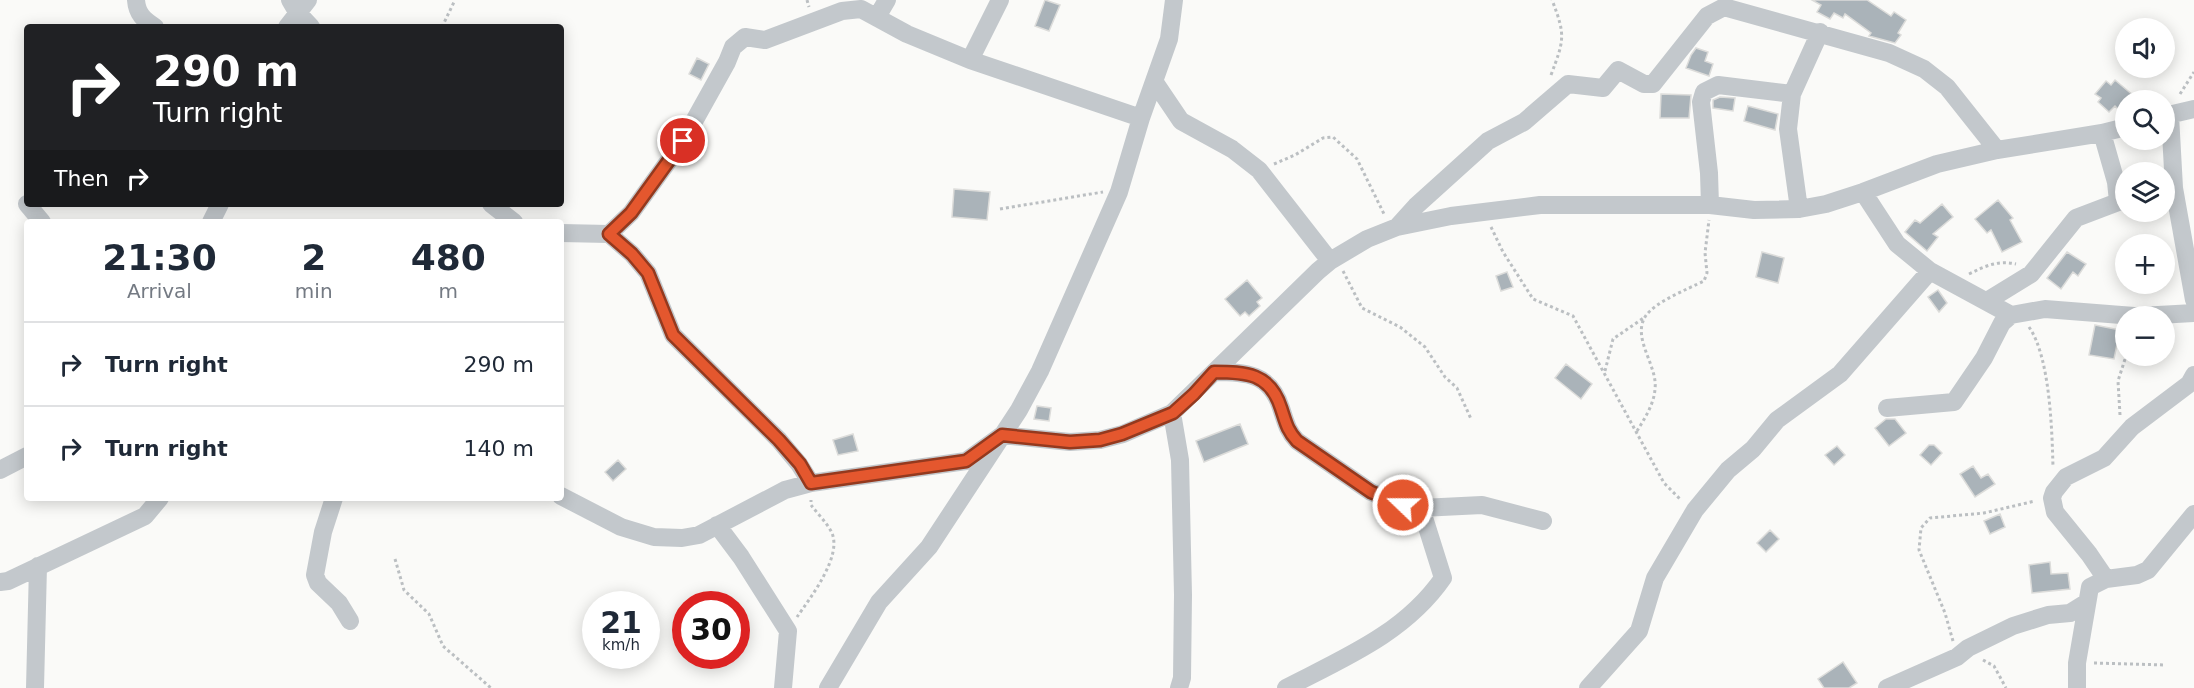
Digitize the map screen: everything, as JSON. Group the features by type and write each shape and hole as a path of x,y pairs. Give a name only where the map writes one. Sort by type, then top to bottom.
{"street":[{"path":"136,0 136,8 143,24"},
{"path":"877,17 887,0"},
{"path":"970,60 1000,0"},
{"path":"828,688 879,602 929,547 1019,410 1040,370 1119,192 1169,39 1174,0"},
{"path":"1393,228 1488,141 1524,122 1568,84 1603,88 1618,70 1644,84 1653,84 1707,16 1724,7 1889,53 1924,69 1947,87 1996,150"},
{"path":"609,234 631,213 683,141 733,47 744,37 765,40 842,11 861,9 907,34 970,60 1142,118"},
{"path":"296,10 309,24"},
{"path":"1799,209 1788,129 1792,93 1820,33"},
{"path":"1154,81 1181,121 1232,149 1259,170 1330,261"},
{"path":"1710,205 1701,102 1704,92 1718,84 1792,93"},
{"path":"2175,114 2194,109"},
{"path":"564,498 621,527 654,537 691,536 699,535 785,490 811,483 966,461 1002,435 1070,442 1100,440 1122,434 1173,413 1330,261 1367,239 1393,228 1423,221 1540,205 1710,205 1754,210 1799,209 1826,204 1863,192 1937,164 1996,150 2115,130"},
{"path":"2102,133 2115,178"},
{"path":"1863,192 1897,244 1930,271 2014,314"},
{"path":"1987,301 2031,274 2076,219 2115,203"},
{"path":"30,207 40,219"},
{"path":"495,207 509,219"},
{"path":"2175,216 2194,300"},
{"path":"564,233 609,234 632,254 648,273 673,335 779,440 800,464 811,483"},
{"path":"1588,688 1638,631 1655,578 1695,510 1728,470 1753,449 1777,420 1840,374 1930,271"},
{"path":"1887,408 1954,402 1984,358 2002,323 2014,314 2045,309 2115,315"},
{"path":"2175,314 2194,313"},
{"path":"1214,372 1253,375 1268,383 1280,405 1288,431 1297,441 1371,492 1403,505 1421,508 1482,504 1543,521"},
{"path":"2106,579 2055,512 2053,495 2066,477 2104,458 2132,427 2188,384 2194,375"},
{"path":"1173,413 1180,460 1183,595 1182,678 1179,688"},
{"path":"0,470 24,458"},
{"path":"0,582 8,581 145,516 158,501"},
{"path":"333,501 323,532 315,575 318,583 339,603 350,621"},
{"path":"1286,688 1387,635 1429,598 1443,578 1421,508"},
{"path":"2077,688 2077,663 2090,587 2106,579 2137,576 2148,570 2194,514"},
{"path":"717,525 741,557 788,631 783,688"},
{"path":"35,688 38,566"},
{"path":"1887,688 1957,657 1968,648 2013,626 2048,615 2070,613 2086,603"}],"path":[{"path":"443,24 455,0"},
{"path":"1550,77 1561,48 1563,27 1552,0"},
{"path":"2175,102 2194,72"},
{"path":"1259,170 1295,155 1323,138 1333,137 1357,159 1384,215 1393,228"},
{"path":"1000,209 1097,191 1119,192"},
{"path":"1605,371 1613,339 1665,300 1704,281 1707,273 1705,253 1710,205"},
{"path":"1484,212 1503,252 1533,298 1573,316 1664,483 1674,495 1695,510"},
{"path":"1951,283 1988,265 2005,262 2023,265 2044,258"},
{"path":"1330,261 1344,273 1362,308 1401,327 1425,347 1445,377 1457,388 1471,419"},
{"path":"2006,688 1994,666 1978,658 1957,657 1945,613 1919,550 1921,528 1930,518 1984,513 2053,495 2052,435 2042,357 2031,330 2014,314"},
{"path":"1637,431 1648,414 1655,390 1655,376 1641,333 1645,317"},
{"path":"2118,441 2121,423 2118,381 2123,366"},
{"path":"788,631 818,587 833,556 833,533 811,505 811,483"},
{"path":"395,559 404,590 429,614 443,646 491,688"},
{"path":"2077,663 2165,665"}],"building":[{"path":"1045,0 1060,5 1049,31 1035,26"},
{"path":"1812,0 1867,0 1891,16 1894,12 1906,20 1898,33 1901,35 1895,43 1869,36 1871,33 1845,14 1843,18 1834,13 1830,19 1817,12 1821,5"},
{"path":"1696,48 1708,52 1705,61 1713,64 1709,76 1686,68"},
{"path":"697,58 709,64 701,80 689,74"},
{"path":"2115,80 2127,90 2115,90 2115,106 2109,112 2098,102 2101,98 2095,94 2106,81 2111,85"},
{"path":"1661,94 1691,95 1689,118 1660,118"},
{"path":"1720,97 1735,98 1733,111 1713,108 1713,100"},
{"path":"1748,106 1778,114 1775,130 1744,121"},
{"path":"954,189 990,192 987,220 952,217"},
{"path":"1998,200 2013,218 2010,220 2022,242 2002,252 1991,230 1987,233 1975,219"},
{"path":"1942,204 1953,217 1933,234 1938,237 1927,251 1905,232 1915,220 1920,223"},
{"path":"1762,252 1784,258 1778,283 1756,277"},
{"path":"2067,252 2086,264 2078,276 2073,272 2061,289 2047,278"},
{"path":"1507,272 1513,287 1501,291 1496,276"},
{"path":"1247,280 1262,298 1257,302 1260,306 1249,316 1245,312 1240,316 1225,299"},
{"path":"1938,290 1947,303 1939,312 1928,297"},
{"path":"2095,325 2115,329 2114,359 2089,355"},
{"path":"1566,364 1592,384 1581,399 1555,378"},
{"path":"1037,406 1051,408 1049,421 1034,419"},
{"path":"1886,419 1895,419 1906,433 1889,446 1875,428"},
{"path":"1240,424 1248,444 1204,462 1196,441"},
{"path":"853,434 858,451 838,455 833,440"},
{"path":"1929,445 1934,445 1942,453 1931,465 1920,455"},
{"path":"1837,446 1845,455 1834,465 1825,455"},
{"path":"618,460 626,469 613,481 605,472"},
{"path":"1973,466 1981,478 1988,474 1995,484 1975,497 1960,474"},
{"path":"2000,514 2005,527 1990,534 1984,521"},
{"path":"1770,530 1779,539 1766,552 1757,543"},
{"path":"2050,562 2051,574 2068,573 2070,589 2032,593 2029,565"},
{"path":"1843,662 1857,683 1849,688 1824,688 1818,679"}],"route":[{"path":"683,141 631,213 609,234 632,254 648,273 673,335 779,440 800,464 811,483 966,461 1002,435 1070,442 1100,440 1122,434 1173,413 1214,372 1233,372 1253,375 1268,383 1280,405 1288,431 1297,441 1371,492 1403,505"}]}
